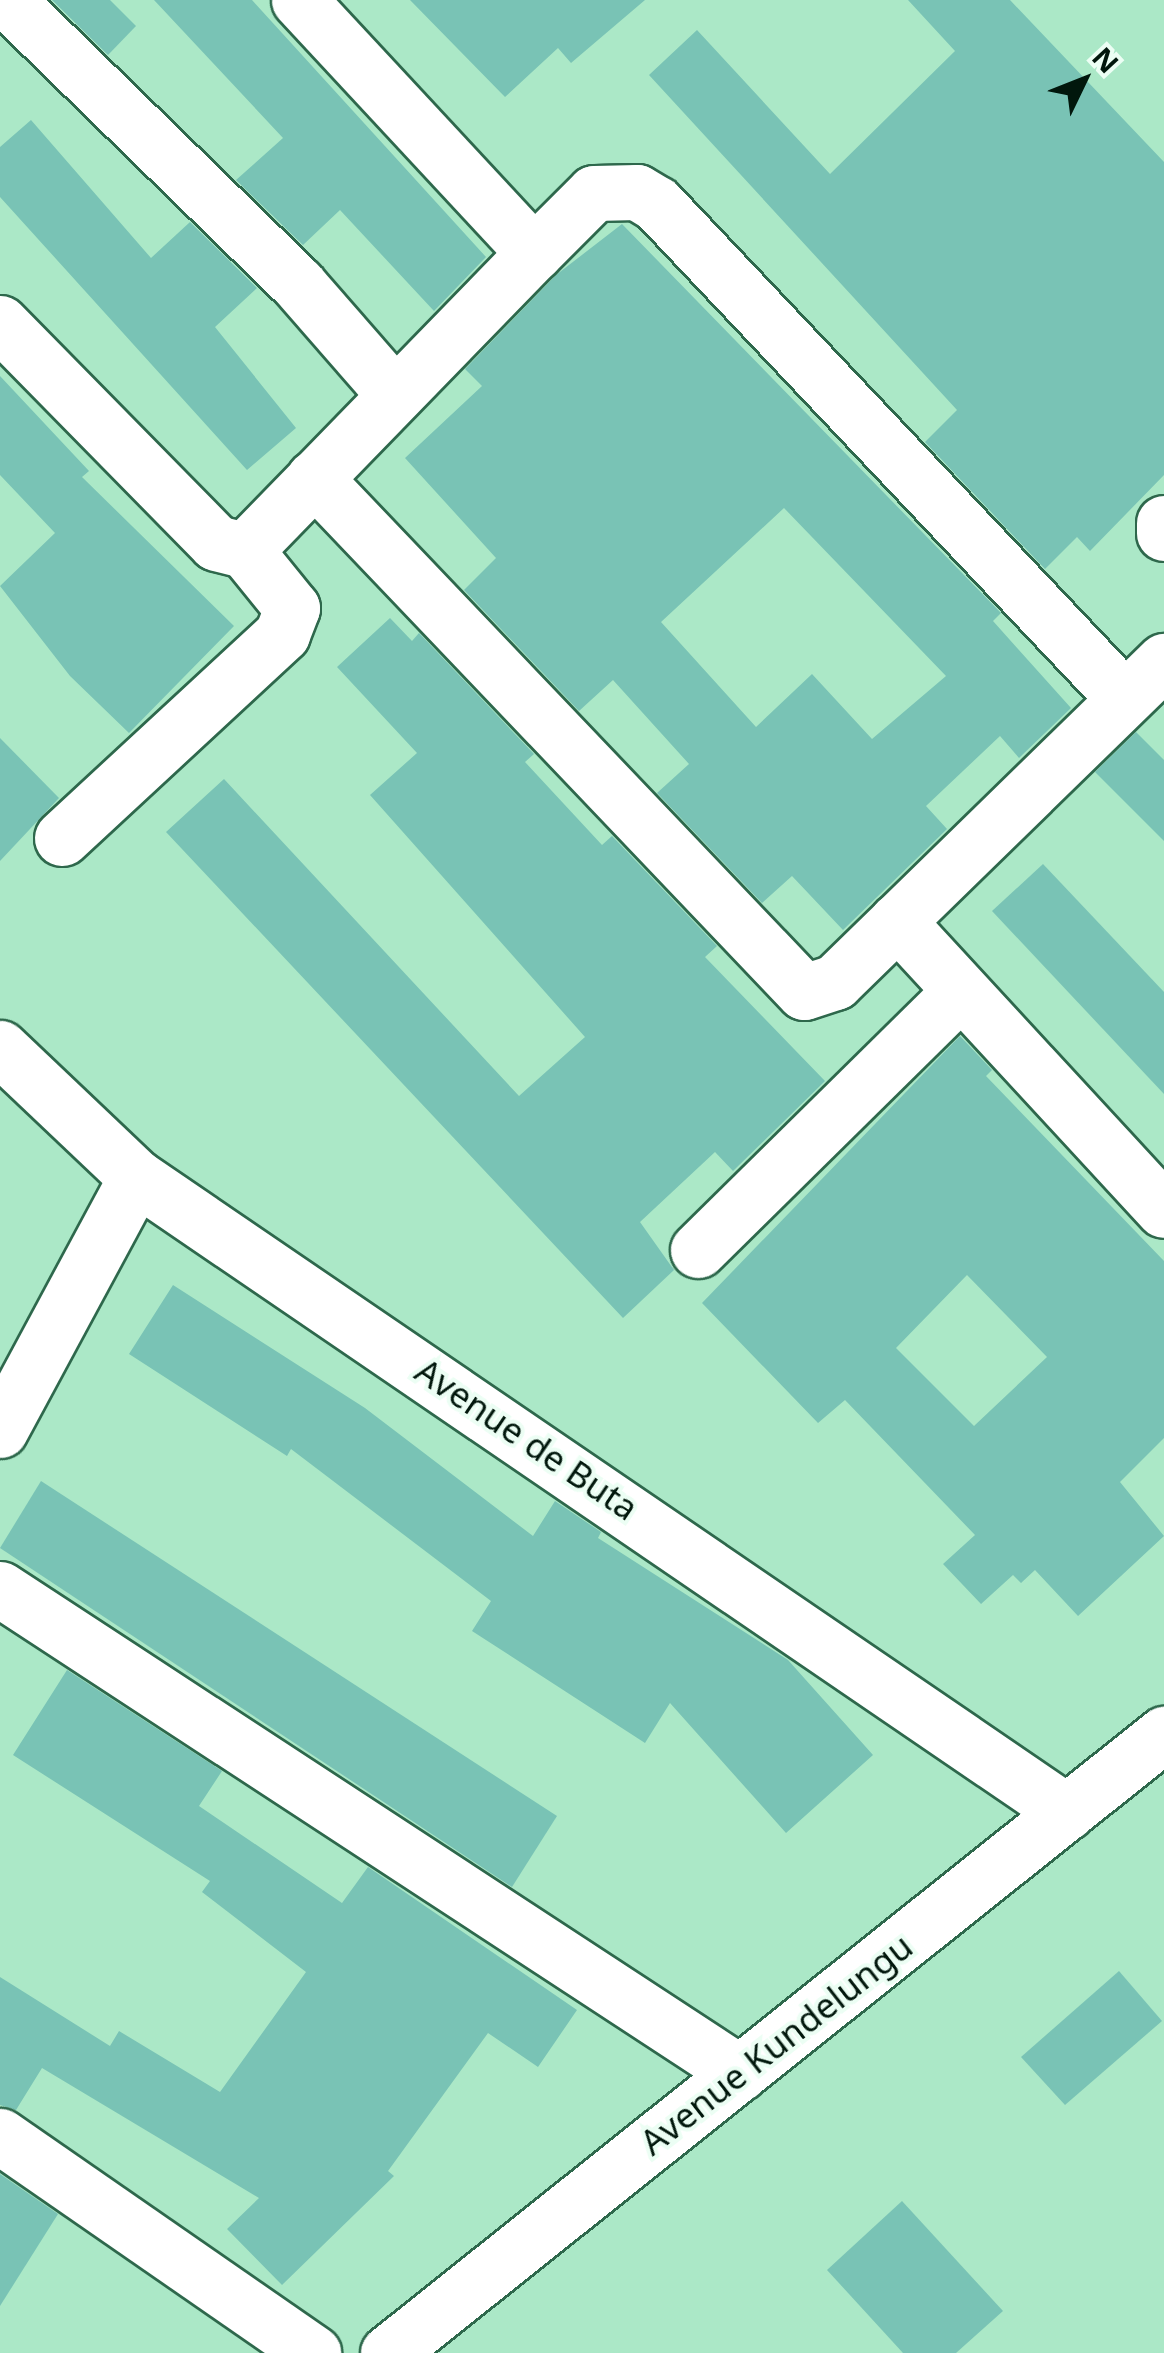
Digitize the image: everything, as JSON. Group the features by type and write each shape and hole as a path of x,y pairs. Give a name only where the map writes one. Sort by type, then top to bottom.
{"street":[{"path":"7,0 181,165 395,395"},
{"path":"300,0 534,253"},
{"path":"245,550 594,193 626,190 657,204 1123,697"},
{"path":"0,323 216,543 245,550 292,608 282,634 62,838"},
{"path":"314,478 804,992 821,993 1164,661"},
{"path":"1164,523 1164,533"},
{"path":"897,921 1164,1210"},
{"path":"698,1250 960,992"},
{"name":"Avenue de Buta","path":"0,1048 136,1177 1068,1812"},
{"path":"0,1430 136,1177"},
{"path":"0,1589 740,2073"},
{"name":"Avenue Kundelungu","path":"388,2353 1164,1734"},
{"path":"0,2136 313,2353"}],"building":[{"path":"52,0 110,0 136,26 108,55"},
{"path":"154,0 252,0 486,257 434,311 340,210 303,245 236,180 283,138"},
{"path":"410,0 645,0 571,63 558,48 505,97"},
{"path":"908,0 1010,0 1164,162 1164,475 1090,551 1077,537 1045,569 925,442 957,410 649,75 697,30 830,174 955,51"},
{"path":"31,120 151,258 190,222 257,288 215,327 296,428 247,470 0,197 0,147"},
{"path":"622,224 1001,613 993,621 1071,708 1019,758 1000,736 926,806 947,829 843,930 792,876 762,903 657,793 689,764 613,680 579,711 464,590 496,558 405,458 482,386 465,369 556,275","holes":["784,508 946,676 872,739 812,674 756,727 661,622"]},
{"path":"0,376 89,471 82,477 234,626 129,733 70,676 0,586 55,533 0,475"},
{"path":"390,618 412,641 419,633 534,754 525,762 602,845 612,836 717,946 705,957 825,1081 733,1171 715,1152 640,1222 674,1270 623,1318 166,832 224,779 519,1096 585,1037 370,795 417,753 337,667"},
{"path":"1136,732 1164,760 1164,841 1095,772"},
{"path":"0,738 59,798 0,861"},
{"path":"1043,864 1164,992 1164,1094 992,911"},
{"path":"960,1036 992,1070 986,1076 1164,1261 1164,1438 1120,1482 1164,1536 1078,1616 1035,1570 1021,1583 1013,1575 981,1604 943,1564 975,1535 845,1400 818,1423 702,1303","holes":["967,1275 1047,1357 974,1426 896,1348"]},
{"path":"173,1285 365,1408 533,1536 555,1501 601,1532 598,1538 788,1660 873,1755 786,1833 670,1703 645,1743 472,1631 491,1601 291,1449 287,1456 129,1354"},
{"path":"41,1481 557,1816 512,1887 0,1548"},
{"path":"67,1670 222,1771 199,1806 342,1903 368,1867 577,2010 538,2067 488,2033 388,2171 394,2176 282,2285 227,2229 259,2198 42,2068 16,2110 0,2105 0,1977 110,2046 119,2031 220,2092 306,1972 202,1892 210,1881 13,1755"},
{"path":"1119,1971 1162,2021 1065,2105 1021,2057"},
{"path":"0,2174 58,2214 0,2306"},
{"path":"902,2201 1003,2311 956,2353 903,2353 827,2270"}]}
